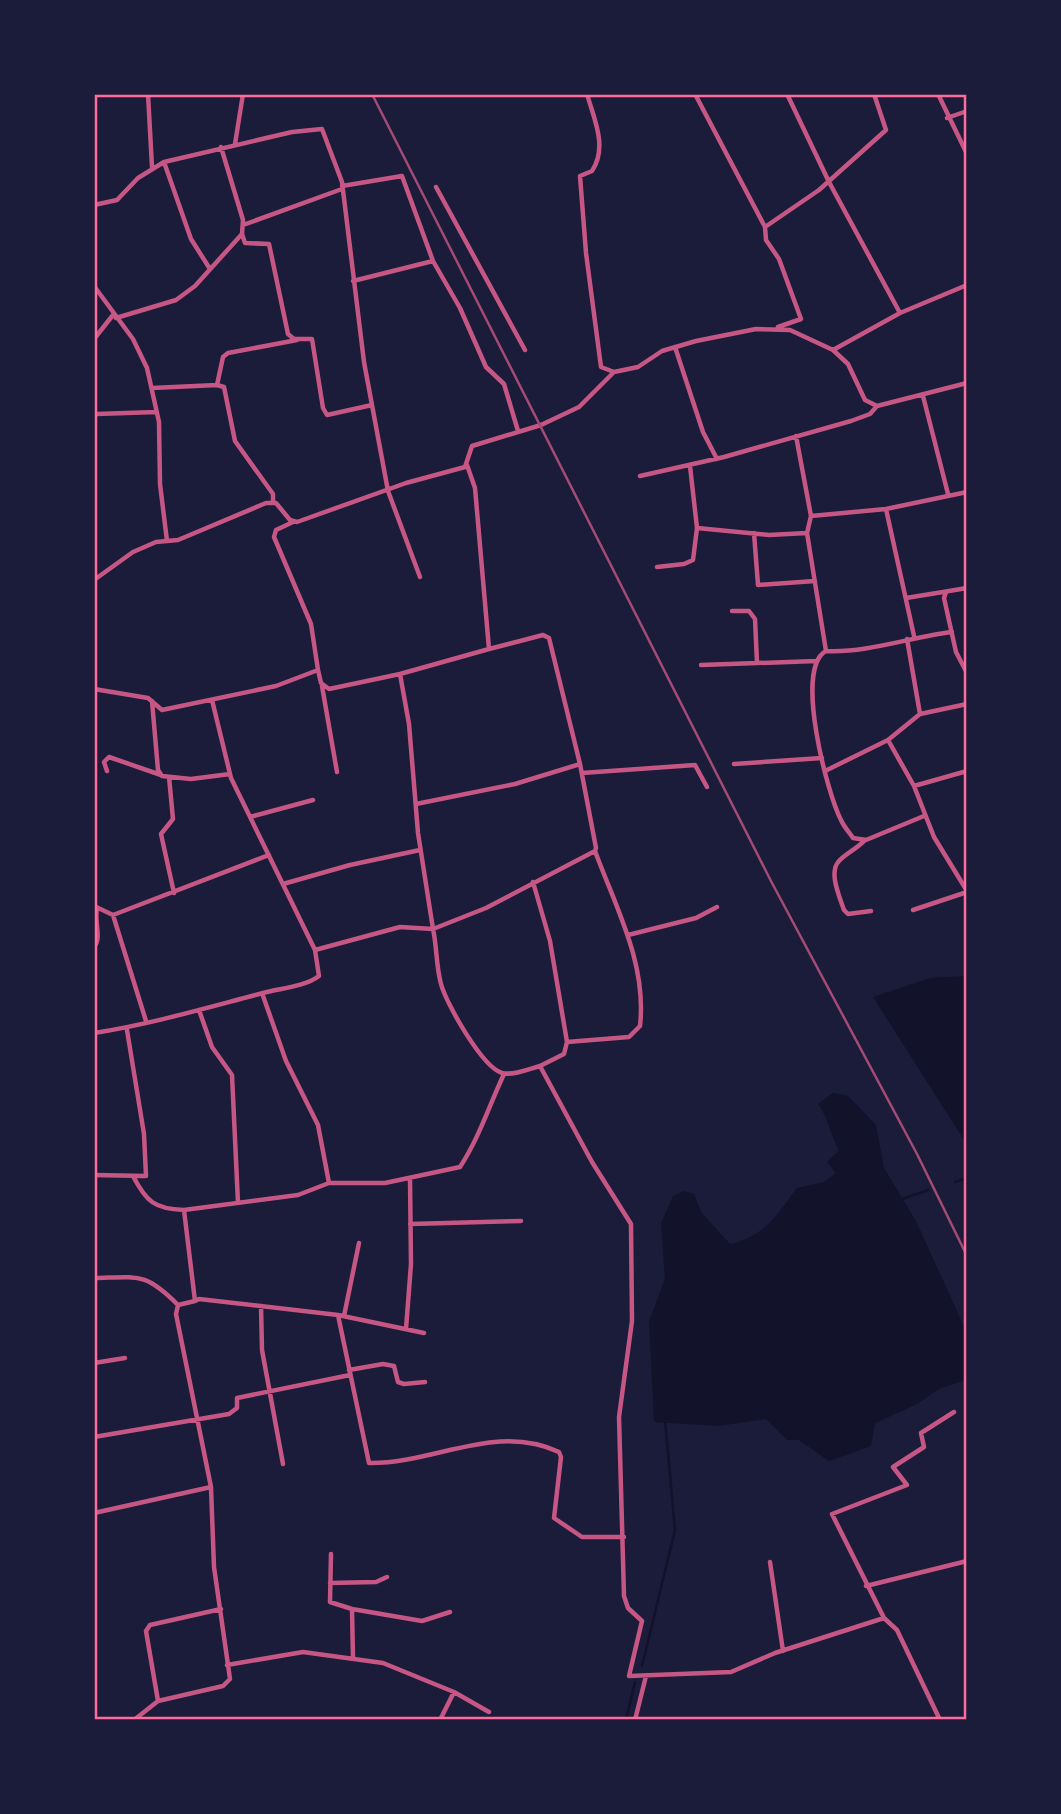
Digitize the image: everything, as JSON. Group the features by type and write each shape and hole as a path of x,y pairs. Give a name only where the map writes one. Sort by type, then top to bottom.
{"street":[{"path":"94,106 95,94"},
{"path":"148,94 152,167"},
{"path":"235,144 243,94"},
{"path":"587,94 599,134 600,151 592,171 580,176 586,253 601,367 614,372 638,368 662,351 675,347 756,329 790,330 833,350 848,364 865,400 877,406"},
{"path":"695,94 765,227 766,240 779,259 801,319 770,329"},
{"path":"787,94 829,181 900,313"},
{"path":"765,227 829,181 886,130 874,94"},
{"path":"937,94 967,154"},
{"path":"947,118 967,111"},
{"path":"94,205 123,195 133,182 152,167 164,162 317,127 327,136 342,187 353,281 388,491 420,577"},
{"path":"221,147 243,225 245,243 269,244 288,334 300,339"},
{"path":"164,162 191,239 210,269"},
{"path":"243,225 342,187 402,176 433,261 460,308 486,367 504,384 518,432"},
{"path":"436,187 525,351"},
{"path":"94,339 115,316 176,300 210,269 242,234"},
{"path":"353,281 433,261"},
{"path":"833,350 900,313 967,285"},
{"path":"94,286 133,339 147,368 157,412 160,484 167,541"},
{"path":"217,385 223,357 228,353 312,339 323,408 327,415 372,405"},
{"path":"675,347 703,432 717,459"},
{"path":"489,649 475,488 467,465 467,454 472,446 541,425 579,407 614,372"},
{"path":"640,476 717,459 851,421 870,414 877,406 967,383"},
{"path":"152,388 224,387 236,441 273,494 273,502 293,522"},
{"path":"923,396 947,494"},
{"path":"94,417 96,414 157,412"},
{"path":"796,436 811,516 807,533 826,650"},
{"path":"337,772 311,624 274,537 276,530 467,465"},
{"path":"657,567 684,565 693,560 697,528 690,466"},
{"path":"811,516 886,509 947,494 967,492"},
{"path":"94,580 133,552 156,542 178,540 273,502"},
{"path":"886,509 914,636"},
{"path":"697,528 754,533 807,533"},
{"path":"754,533 758,585 815,581"},
{"path":"906,598 967,588"},
{"path":"943,592 946,592 944,598 956,652 967,674"},
{"path":"732,611 748,611 755,619 757,663"},
{"path":"924,816 866,839 853,838 841,821 825,771 811,684 816,661 826,650 876,646 914,636 952,632"},
{"path":"322,685 329,689 400,674 543,635 549,638 582,773 595,851 628,935 638,972 640,1026 629,1037 567,1042"},
{"path":"907,639 920,714"},
{"path":"701,665 816,661"},
{"path":"94,689 152,701 163,709 276,686 318,670"},
{"path":"400,674 409,724 420,850 445,996 476,1050 504,1074"},
{"path":"94,1033 127,1030 146,1021 199,1010 319,976 315,950 230,774 212,700"},
{"path":"152,701 158,770 162,776"},
{"path":"825,771 888,740 920,714 967,704"},
{"path":"888,740 914,786 924,816 967,892 913,909"},
{"path":"107,771 104,762 109,757 169,777 191,779 230,774"},
{"path":"734,764 822,758"},
{"path":"416,804 514,784 580,764"},
{"path":"582,773 695,765 707,787"},
{"path":"914,786 967,771"},
{"path":"169,777 173,819 161,834 174,893"},
{"path":"250,817 313,800"},
{"path":"866,839 856,851 838,861 834,872 844,910 848,914 871,911"},
{"path":"283,884 350,865 420,850"},
{"path":"315,950 400,927 433,929 486,908 595,851"},
{"path":"94,947 98,941 94,918 96,907 113,915 269,855"},
{"path":"504,1074 540,1066 564,1054 567,1042 550,941 533,882"},
{"path":"628,935 696,918 717,907"},
{"path":"113,915 146,1021"},
{"path":"262,993 286,1061 318,1125 328,1183"},
{"path":"199,1010 212,1047 232,1075 238,1203"},
{"path":"94,1175 146,1176 148,1161 127,1030"},
{"path":"540,1066 592,1162 632,1224 632,1321 619,1417 624,1596 628,1608 642,1621 629,1675 731,1672 783,1651 884,1618"},
{"path":"133,1176 145,1199 166,1209 184,1210 298,1195 328,1183 410,1180 460,1167 478,1139 485,1113 504,1074"},
{"path":"406,1329 410,1180"},
{"path":"184,1210 195,1301"},
{"path":"410,1224 522,1221"},
{"path":"359,1242 341,1315 369,1463 500,1439 550,1447 559,1452 561,1457 554,1518 582,1537 624,1537"},
{"path":"94,1278 138,1277 155,1282 178,1304"},
{"path":"178,1304 200,1299 341,1315 425,1333"},
{"path":"134,1720 158,1701 228,1684 230,1679 214,1567 211,1488 195,1421 176,1314 178,1304"},
{"path":"261,1306 262,1350 284,1464"},
{"path":"94,1363 125,1358"},
{"path":"94,1437 229,1414 237,1408 237,1398 383,1364 394,1366 398,1382 404,1384 425,1381"},
{"path":"940,1720 897,1630 884,1618 866,1586 832,1514 907,1485 893,1467 924,1447 921,1433 954,1412"},
{"path":"94,1513 211,1488"},
{"path":"331,1554 330,1602 352,1609 422,1621 450,1612"},
{"path":"866,1586 967,1561"},
{"path":"770,1562 783,1651"},
{"path":"330,1583 376,1582 387,1577"},
{"path":"158,1701 146,1631 150,1625 221,1609"},
{"path":"352,1609 353,1658"},
{"path":"227,1665 303,1652 353,1658 406,1671 454,1692 489,1712"},
{"path":"635,1720 646,1676"},
{"path":"440,1720 454,1692"}],"shaded area":[{"path":"967,976 966,1143 873,997 930,978"},
{"path":"833,1093 848,1096 876,1125 884,1168 916,1221 966,1331 966,1380 939,1389 917,1404 875,1423 871,1446 829,1461 799,1440 787,1440 766,1419 718,1426 654,1422 649,1321 665,1279 661,1223 673,1196 684,1191 694,1194 701,1212 730,1244 752,1236 769,1223 797,1188 824,1182 836,1173 827,1162 839,1150 818,1104"}],"waterway":[{"path":"955,1182 967,1178"},
{"path":"902,1199 928,1190"},
{"path":"642,1666 675,1530 665,1420"},
{"path":"626,1720 635,1682"}],"railway":[{"path":"372,94 772,883 917,1154 967,1256"}]}
